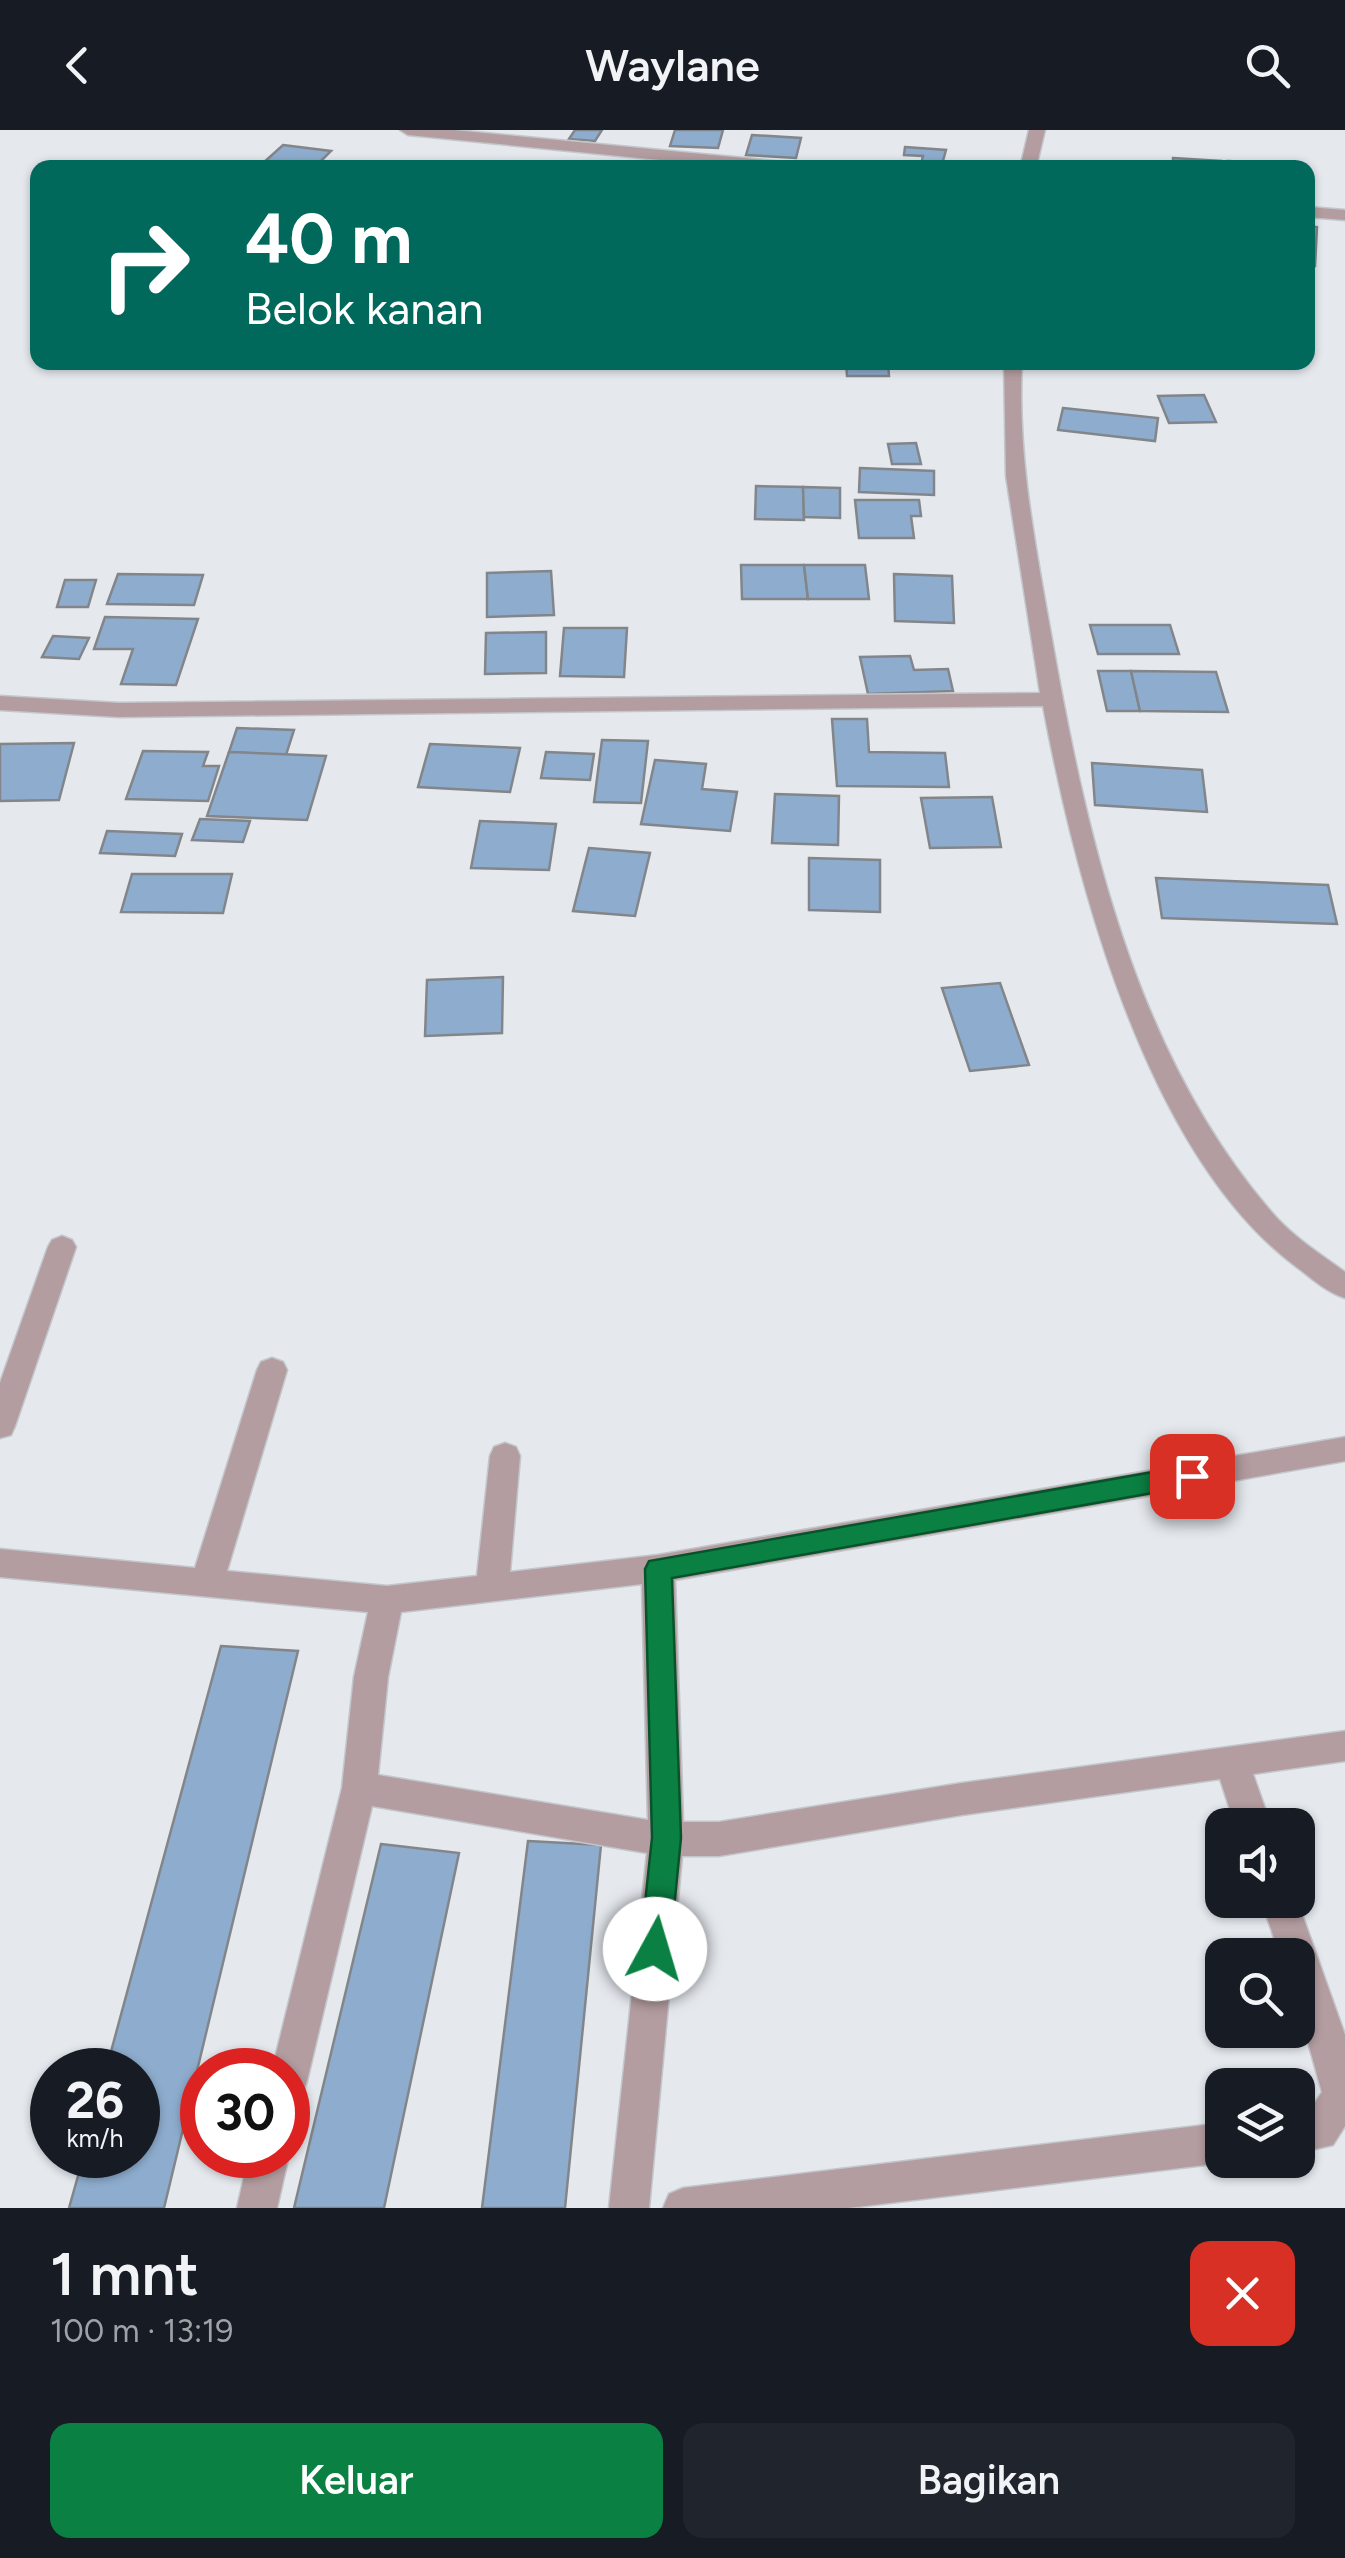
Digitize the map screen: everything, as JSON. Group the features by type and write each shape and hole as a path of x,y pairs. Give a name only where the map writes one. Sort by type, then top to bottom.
{"street":[{"path":"408,130 713,160"},
{"path":"1030,160 1037,130"},
{"path":"1315,213 1345,215"},
{"path":"1012,370 1014,467 1051,699 1100,896 1133,1004 1199,1132 1258,1216 1297,1254 1345,1287"},
{"path":"0,702 119,710 1051,699"},
{"path":"0,1426 62,1247"},
{"path":"206,1583 272,1370"},
{"path":"0,1563 388,1600 658,1569 1345,1449"},
{"path":"492,1587 505,1456"},
{"path":"629,2208 666,1838 658,1569"},
{"path":"296,2048 359,1788 371,1677 388,1600"},
{"path":"359,1788 497,1815 666,1838 719,1839 962,1799 1345,1746"},
{"path":"1230,1762 1246,1808"},
{"path":"1285,1918 1333,2054 1342,2096 1315,2132"},
{"path":"683,2208 1205,2145"},
{"path":"256,2208 264,2178"}],"building":[{"path":"575,130 602,130 595,141 569,139"},
{"path":"675,130 723,130 718,148 670,146"},
{"path":"752,135 801,138 796,158 746,155"},
{"path":"283,145 331,151 322,160 266,160"},
{"path":"905,147 946,150 943,160 904,155"},
{"path":"847,370 889,370 889,376 847,376"},
{"path":"1204,395 1216,422 1169,423 1158,396"},
{"path":"1063,408 1158,418 1155,441 1058,430"},
{"path":"916,443 921,464 892,464 888,444"},
{"path":"860,468 934,471 934,495 859,492"},
{"path":"756,486 803,487 804,520 755,519"},
{"path":"803,487 840,488 840,518 804,517"},
{"path":"855,500 919,500 921,516 911,516 914,538 859,538"},
{"path":"741,565 804,565 808,599 742,599"},
{"path":"804,565 865,565 869,599 808,599"},
{"path":"551,571 554,615 487,617 487,573"},
{"path":"118,574 203,575 194,605 107,604"},
{"path":"894,574 952,576 954,623 895,621"},
{"path":"65,580 96,580 88,607 57,607"},
{"path":"105,617 198,619 176,685 121,684 133,649 94,649"},
{"path":"1090,625 1170,625 1179,654 1098,654"},
{"path":"564,628 627,628 624,677 560,676"},
{"path":"546,632 546,673 485,674 486,633"},
{"path":"53,636 89,638 79,659 42,657"},
{"path":"910,656 914,670 948,669 953,691 868,694 860,657"},
{"path":"1098,671 1131,671 1140,711 1107,711"},
{"path":"1131,671 1216,672 1228,712 1140,711"},
{"path":"832,719 867,719 869,752 945,753 949,787 837,786"},
{"path":"237,728 294,730 286,755 229,752"},
{"path":"602,740 648,741 641,803 594,802"},
{"path":"74,743 59,800 0,801 0,744"},
{"path":"430,744 520,748 510,792 418,787"},
{"path":"143,751 208,752 203,766 219,766 208,801 126,799"},
{"path":"229,752 326,756 307,820 207,816"},
{"path":"546,752 594,754 590,780 541,778"},
{"path":"655,760 706,764 702,789 737,792 730,831 641,824"},
{"path":"1092,763 1202,770 1207,812 1095,805"},
{"path":"775,794 839,796 838,845 772,843"},
{"path":"992,797 1001,847 930,848 921,798"},
{"path":"200,819 250,821 243,842 192,840"},
{"path":"480,821 556,824 549,870 471,868"},
{"path":"107,831 182,834 175,856 100,853"},
{"path":"589,848 650,853 635,916 573,911"},
{"path":"809,858 880,860 880,912 809,910"},
{"path":"132,874 232,874 223,913 121,912"},
{"path":"1156,878 1328,885 1337,924 1162,918"},
{"path":"503,977 502,1033 425,1036 427,980"},
{"path":"1000,983 1029,1065 970,1071 942,988"},
{"path":"221,1646 298,1651 202,2048 180,2048 180,2141 164,2208 69,2208 77,2178 160,2178 160,2048 112,2048"},
{"path":"528,1841 601,1845 565,2208 482,2208"},
{"path":"381,1844 459,1853 384,2208 294,2208 301,2178 310,2178 310,2141"}],"route":[{"path":"655,1949 666,1838 658,1569 1192,1476"}]}
